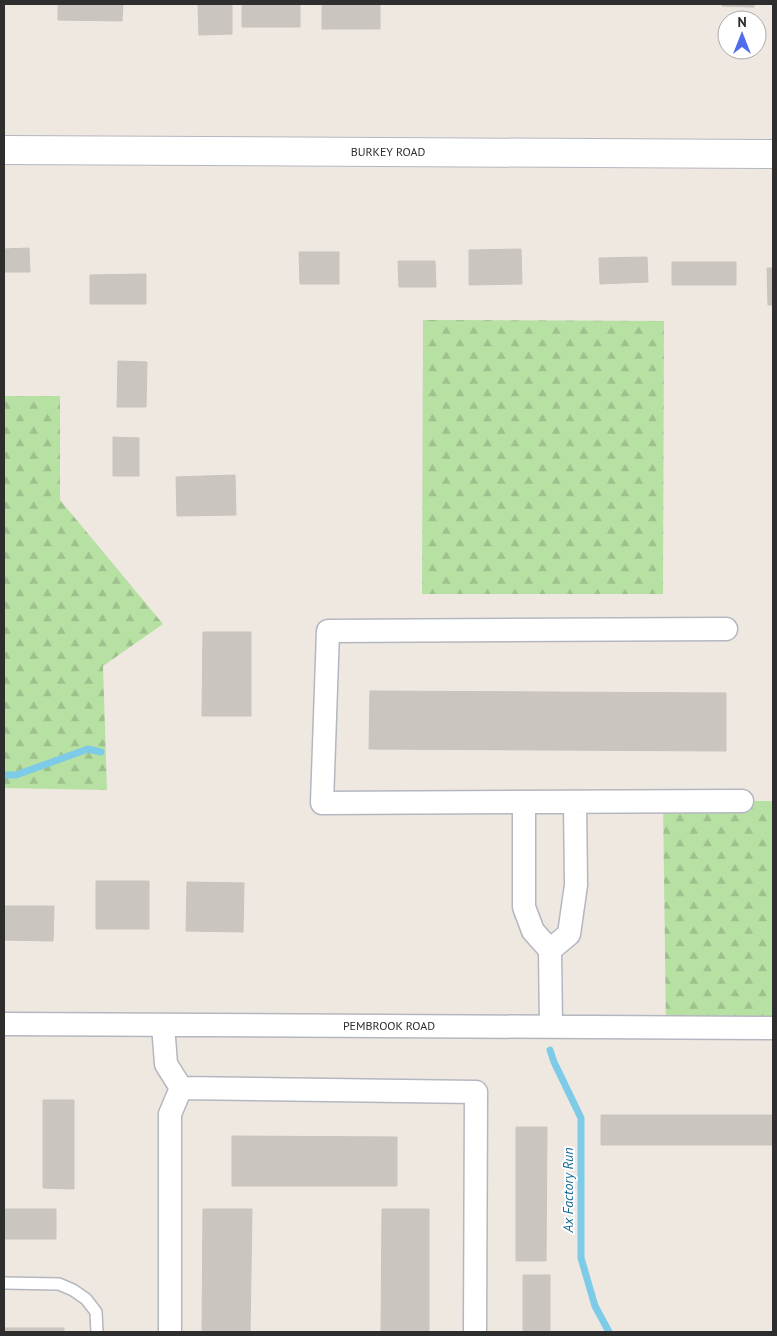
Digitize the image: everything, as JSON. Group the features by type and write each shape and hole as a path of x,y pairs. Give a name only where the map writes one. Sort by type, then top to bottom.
{"street":[{"name":"BURKEY ROAD","path":"4,150 773,154"},
{"path":"726,629 328,631 322,803 742,801"},
{"path":"524,802 524,907 533,931 550,950 551,1026"},
{"path":"550,950 569,934 576,886 575,802"},
{"name":"PEMBROOK ROAD","path":"4,1024 773,1028"},
{"path":"163,1025 166,1064 180,1088"},
{"path":"170,1332 170,1114 180,1088"},
{"path":"180,1088 476,1092 475,1332"}],"lane":[{"path":"4,1283 59,1284 73,1290 86,1299 96,1312 97,1332"}],"green space":[{"path":"423,320 664,321 663,594 422,594"},
{"path":"4,396 60,396 60,500 163,624 103,666 107,790 4,788"},
{"path":"663,801 773,801 773,1028 666,1027"}],"building":[{"path":"58,4 123,4 122,21 58,20"},
{"path":"198,4 232,4 232,34 199,35"},
{"path":"242,4 300,4 300,27 242,27"},
{"path":"322,4 380,4 380,29 322,29"},
{"path":"722,4 754,4 754,7 722,6"},
{"path":"29,248 30,272 4,272 4,249"},
{"path":"521,249 522,284 469,285 469,250"},
{"path":"299,252 339,252 339,284 300,284"},
{"path":"647,257 648,282 600,284 599,258"},
{"path":"398,261 435,261 436,287 399,287"},
{"path":"672,262 736,262 736,285 672,285"},
{"path":"767,268 773,268 773,305 768,305"},
{"path":"146,274 146,304 90,304 90,275"},
{"path":"118,361 147,362 146,407 117,407"},
{"path":"113,437 139,438 139,476 113,476"},
{"path":"235,475 236,515 177,516 176,477"},
{"path":"203,632 251,632 251,716 202,716"},
{"path":"370,691 726,693 726,751 369,749"},
{"path":"96,881 149,881 149,929 96,929"},
{"path":"187,882 244,883 243,932 186,931"},
{"path":"4,906 54,906 53,941 4,940"},
{"path":"43,1100 74,1100 74,1189 43,1188"},
{"path":"601,1115 773,1115 773,1145 601,1145"},
{"path":"516,1127 547,1127 546,1261 516,1261"},
{"path":"232,1136 397,1137 397,1186 232,1186"},
{"path":"4,1209 56,1209 56,1239 4,1239"},
{"path":"203,1209 252,1209 250,1332 202,1332"},
{"path":"382,1209 429,1209 429,1332 381,1332"},
{"path":"523,1275 550,1275 550,1332 523,1332"},
{"path":"4,1328 64,1328 64,1332 4,1332"}],"waterway":[{"name":"Ax Factory Run","path":"4,775 16,775 88,749 101,752"},
{"name":"Ax Factory Run","path":"550,1050 581,1118 581,1258 595,1306 609,1332"}]}
